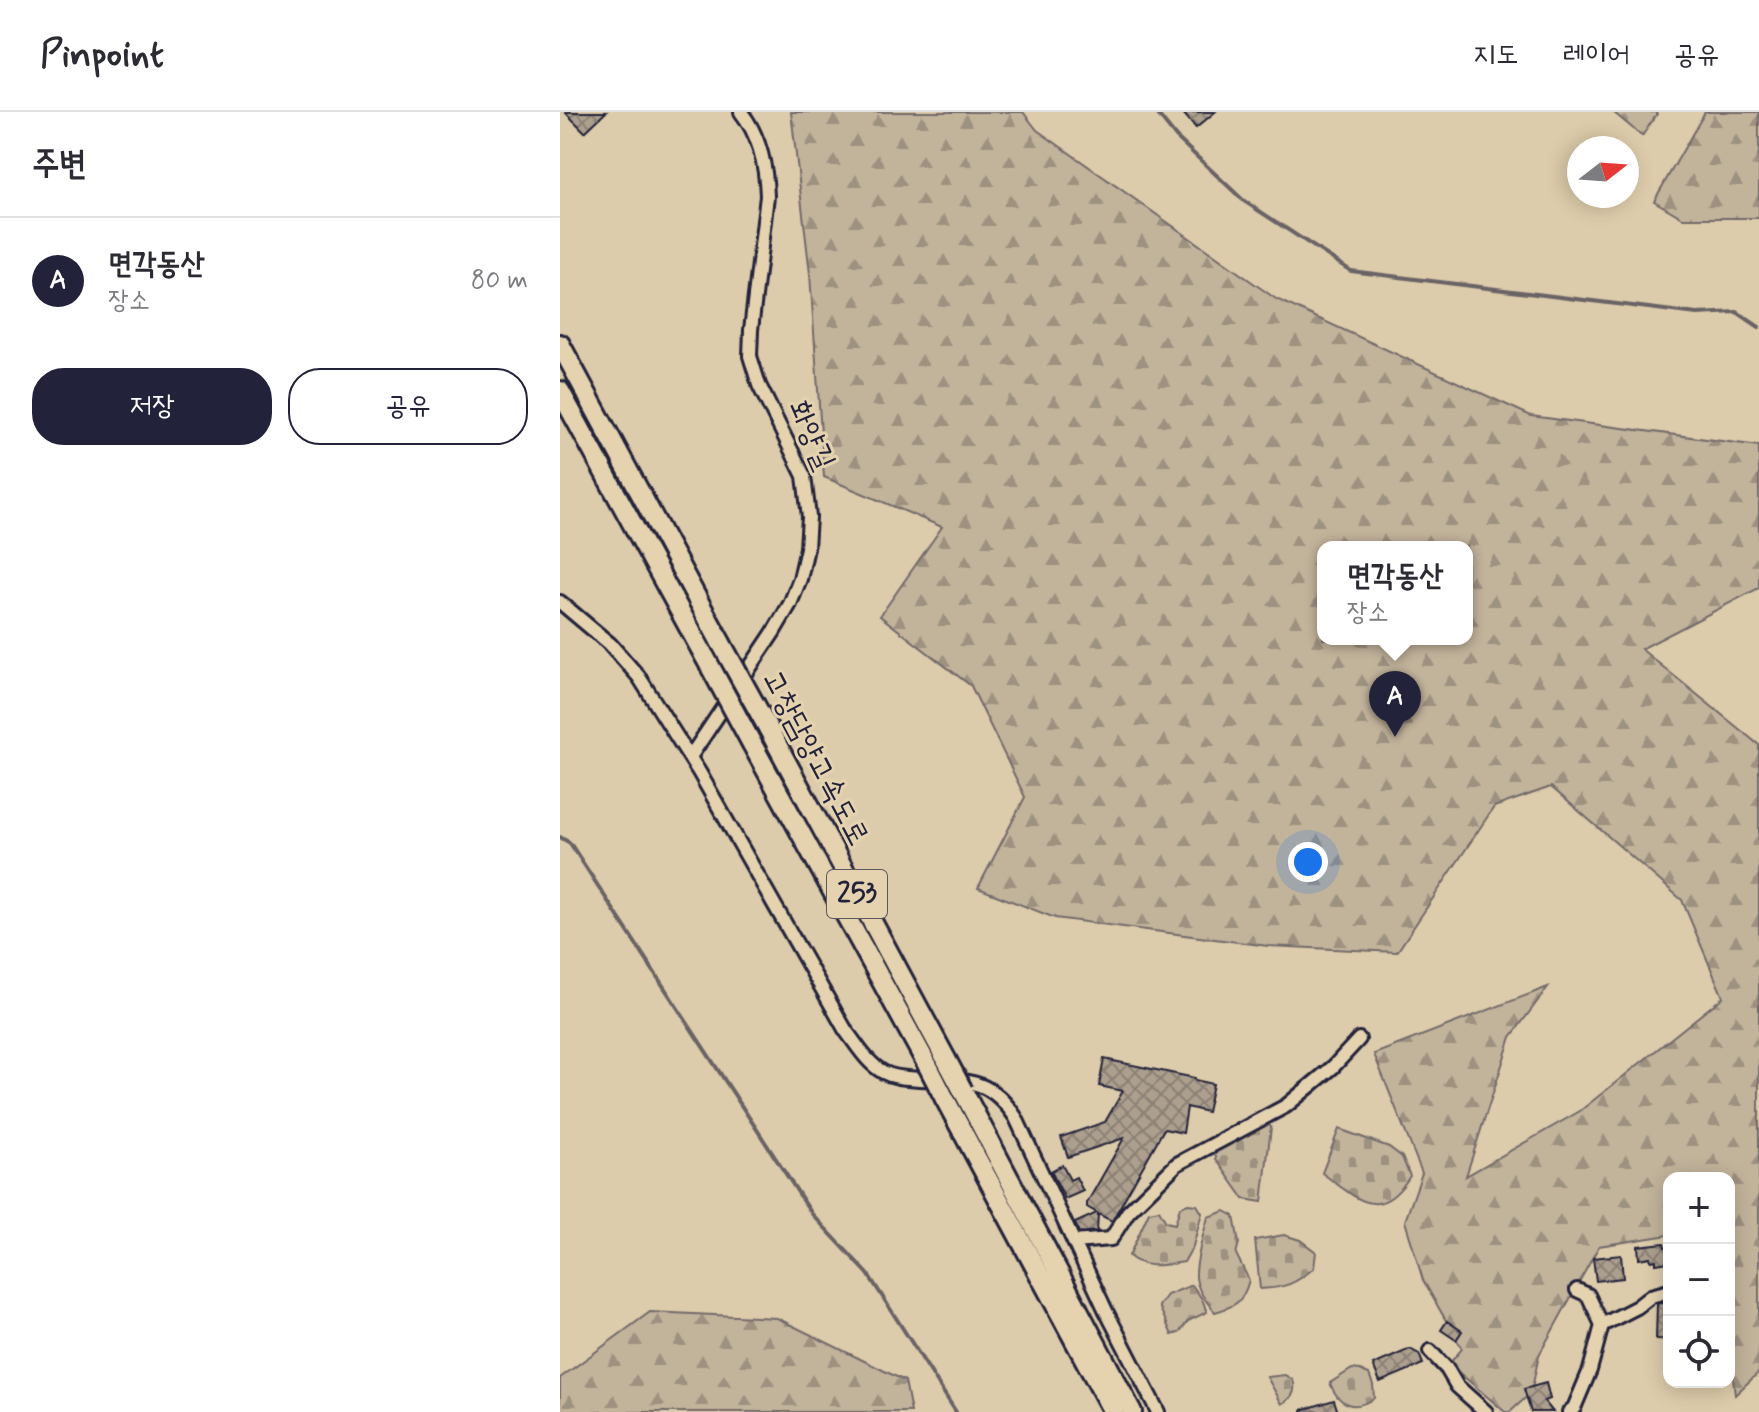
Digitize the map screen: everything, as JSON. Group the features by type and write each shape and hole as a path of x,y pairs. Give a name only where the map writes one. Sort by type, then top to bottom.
{"highway":[{"name":"고창담양고속도로","path":"560,344 946,1059 1132,1412"},
{"name":"고창담양고속도로","path":"560,391 1113,1412"}],"street":[{"name":"화양길","path":"690,757 790,604 804,563 809,534 804,476 759,385 750,356 767,176 748,121 741,112"},
{"path":"560,602 610,644 639,677 690,757 846,1031 869,1061 892,1075 981,1085 1005,1102 1016,1118 1106,1311 1158,1412"},
{"path":"1074,1242 1111,1239 1128,1212 1177,1164 1286,1106 1333,1067 1359,1039"},
{"path":"1569,1412 1574,1408 1590,1370 1602,1325 1588,1295 1577,1290"},
{"path":"1602,1325 1651,1296 1663,1293"},
{"path":"1430,1351 1447,1369 1457,1386 1486,1412"}],"green space":[{"path":"791,112 1023,112 1037,130 1276,299 1531,416 1759,446 1759,588 1641,649 1759,745 1759,1372 1735,1395 1735,1172 1663,1172 1663,1236 1599,1246 1539,1355 1531,1393 1510,1412 1505,1412 1449,1364 1462,1349 1423,1280 1405,1221 1422,1173 1374,1054 1548,987 1511,1037 1466,1176 1580,1111 1723,997 1682,900 1551,787 1494,807 1397,952 1268,946 1055,918 978,888 1025,797 971,686 880,616 942,527 824,477 810,274"},
{"path":"1613,112 1656,112 1657,114 1642,136"},
{"path":"1705,112 1759,112 1759,218 1683,218 1654,201"},
{"path":"1267,1123 1271,1127 1262,1202 1244,1199 1216,1159 1215,1149"},
{"path":"1339,1129 1389,1147 1402,1157 1410,1176 1399,1191 1378,1203 1368,1202 1357,1198 1322,1173"},
{"path":"1197,1205 1202,1213 1193,1246 1184,1262 1148,1265 1129,1256 1149,1212 1159,1210 1166,1222 1175,1224 1180,1207"},
{"path":"1225,1211 1234,1216 1239,1243 1236,1254 1249,1280 1238,1302 1215,1312 1200,1291 1196,1270 1208,1217"},
{"path":"1284,1235 1300,1240 1316,1252 1314,1268 1289,1284 1260,1289 1255,1240"},
{"path":"1192,1285 1207,1312 1188,1321 1179,1333 1172,1335 1159,1306 1167,1295"},
{"path":"650,1312 777,1318 905,1381 911,1412 560,1412 560,1378"},
{"path":"1352,1369 1369,1374 1373,1385 1374,1398 1360,1405 1342,1401 1330,1383"},
{"path":"1285,1375 1293,1380 1294,1392 1282,1404 1267,1377"}],"building":[{"path":"565,112 606,112 585,132"},
{"path":"1182,112 1215,112 1196,128"},
{"path":"1104,1059 1213,1084 1207,1112 1187,1107 1183,1133 1164,1129 1112,1221 1098,1214 1097,1231 1079,1233 1075,1223 1097,1213 1087,1207 1087,1203 1124,1138 1068,1157 1061,1137 1105,1122 1123,1091 1099,1086"},
{"path":"1062,1165 1070,1180 1076,1177 1083,1191 1065,1199 1051,1171"},
{"path":"1663,1243 1663,1263 1656,1264 1656,1260 1651,1261 1650,1257 1639,1259 1638,1246"},
{"path":"1621,1255 1623,1278 1596,1281 1593,1258"},
{"path":"1663,1303 1663,1340 1656,1339 1657,1304"},
{"path":"1447,1321 1462,1331 1456,1340 1441,1330"},
{"path":"1410,1349 1419,1354 1423,1364 1380,1382 1373,1365"},
{"path":"1546,1383 1550,1399 1544,1401 1553,1412 1531,1412 1524,1389"},
{"path":"1334,1400 1338,1412 1302,1412 1302,1410"}],"waterway":[{"path":"1156,112 1176,137 1244,201 1351,271 1697,314 1737,312 1759,327"},
{"path":"560,837 570,843 812,1214 868,1274 956,1412"}],"place":[{"name":"면각동산","path":"1395,737"}]}
